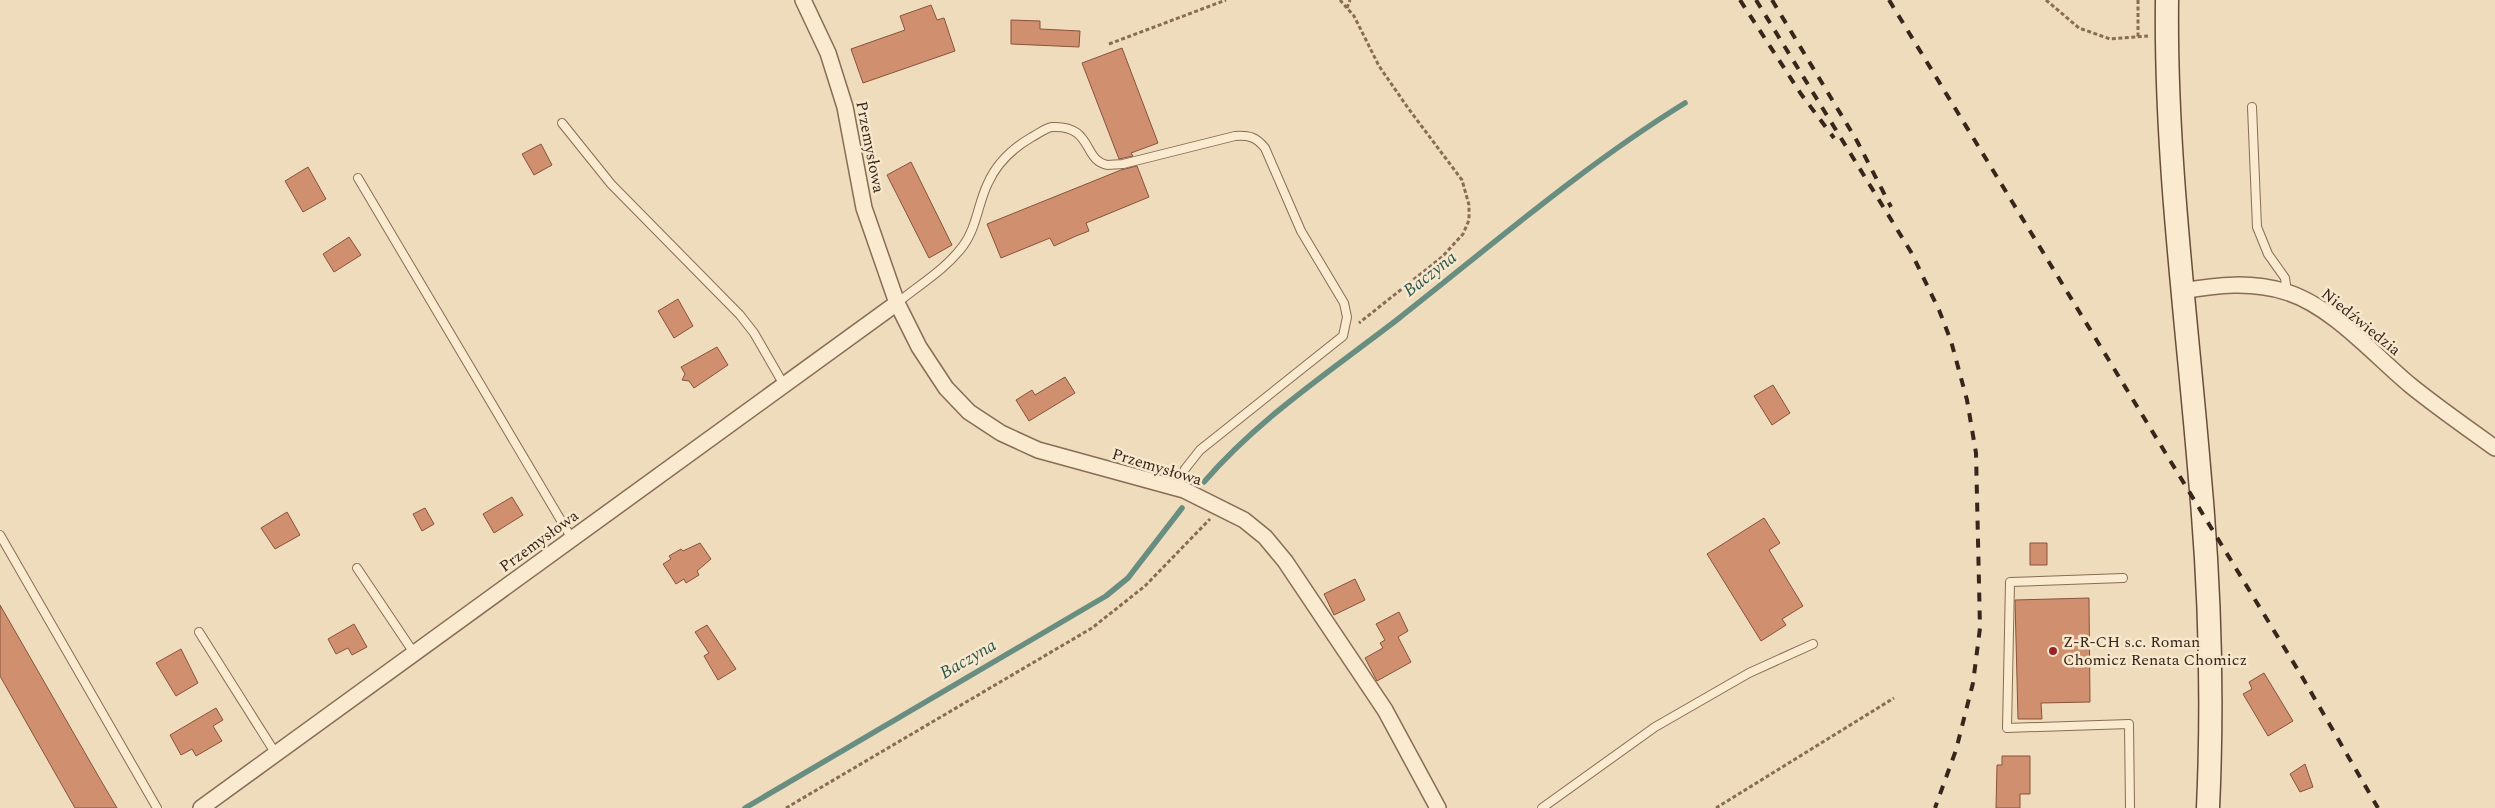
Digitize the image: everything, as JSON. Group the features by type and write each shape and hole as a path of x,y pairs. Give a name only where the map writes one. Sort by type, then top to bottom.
{"main road":[{"path":"2167,0 2172,166 2200,479 2207,585 2210,712 2208,808"}],"street":[{"name":"Przemysłowa","path":"803,0 828,53 845,107 864,208 897,303 919,347 946,388 969,412 1001,433 1038,450 1177,488 1244,520 1265,537 1285,561 1385,710 1438,808"},
{"name":"Niedźwiedzia","path":"2182,291 2238,284 2262,286 2287,292 2305,300 2340,324 2410,385 2495,448"},
{"name":"Przemysłowa","path":"201,808 897,303"}],"lane":[{"path":"2252,107 2257,227 2268,254 2285,278 2287,292"},
{"path":"562,123 611,184 740,315 754,333 784,385"},
{"path":"897,303 948,264 964,244 978,217 987,184 999,163 1024,142 1049,128 1069,127 1080,134 1093,155 1106,165 1123,164 1235,136 1246,135 1258,140 1265,148 1301,231 1344,303 1347,317 1343,336 1200,450 1185,469 1177,488"},
{"path":"358,178 572,539"},
{"path":"0,535 157,808"},
{"path":"357,568 414,653"},
{"path":"2124,578 2010,582 2007,728 2129,724 2130,808"},
{"path":"199,632 276,754"},
{"path":"1542,808 1656,727 1749,673 1813,644"}],"path":[{"path":"1110,44 1226,0"},
{"path":"1340,0 1366,37 1379,66 1462,180 1469,205 1469,220 1463,234 1442,257 1343,336"},
{"path":"1347,8 1350,0"},
{"path":"2046,0 2079,28 2110,39 2167,36"},
{"path":"2138,0 2138,37"},
{"path":"786,808 1099,623 1145,586 1221,508"},
{"path":"1716,808 1894,698"}],"building":[{"path":"931,5 937,20 944,18 955,51 863,83 851,49 905,30 900,16"},
{"path":"1011,20 1040,21 1040,29 1080,31 1079,47 1011,44"},
{"path":"1122,48 1158,143 1131,153 1133,156 1119,159 1082,63"},
{"path":"541,144 552,165 534,175 522,154"},
{"path":"911,162 952,245 929,258 887,175"},
{"path":"1137,166 1149,197 1086,223 1089,231 1054,246 1050,238 1001,258 987,224 1121,170"},
{"path":"308,167 326,199 303,212 285,181"},
{"path":"349,237 361,255 334,272 323,254"},
{"path":"678,299 693,326 674,338 658,311"},
{"path":"717,347 728,365 694,388 689,381 682,380 685,374 681,367"},
{"path":"1065,377 1075,393 1029,421 1016,400 1032,390 1035,395"},
{"path":"1773,385 1790,413 1772,425 1754,396"},
{"path":"512,497 523,515 494,533 483,514"},
{"path":"425,508 434,524 422,531 413,514"},
{"path":"287,512 300,535 275,549 261,528"},
{"path":"1764,518 1780,543 1769,550 1803,606 1782,619 1786,625 1761,641 1707,554"},
{"path":"700,543 711,559 697,571 699,575 686,583 684,579 676,584 663,564 671,559 669,556 681,549 683,551"},
{"path":"2030,543 2047,543 2047,565 2030,565"},
{"path":"1355,579 1365,600 1334,615 1324,594"},
{"name":"Z-R-CH s.c. Roman Chomicz Renata Chomicz","path":"2089,598 2090,702 2041,703 2042,719 2018,719 2015,600"},
{"path":"0,605 117,808 75,808 0,676"},
{"path":"1399,612 1408,631 1398,637 1411,662 1377,681 1365,658 1383,648 1380,643 1385,640 1376,624"},
{"path":"354,624 367,647 352,655 348,648 336,654 328,639"},
{"path":"707,625 736,669 718,680 704,656 709,653 695,632"},
{"path":"181,649 198,683 176,696 156,663"},
{"path":"2264,673 2293,721 2268,736 2243,694 2252,689 2249,682"},
{"path":"216,708 223,720 213,726 222,741 196,756 192,749 181,755 170,735"},
{"path":"2002,756 2030,756 2030,794 2020,794 2020,808 1996,808 1997,765 2002,765"},
{"path":"2305,764 2313,787 2300,792 2290,774"}],"waterway":[{"name":"Baczyna","path":"1204,482 1248,437 1297,396 1574,180 1647,127 1685,103"},
{"name":"Baczyna","path":"745,808 1106,596 1128,578 1182,508"}],"railway":[{"path":"1740,0 1801,94 1834,138"},
{"path":"1756,0 1911,252 1939,310 1951,341 1967,400 1976,453 1980,628 1973,683 1956,750 1935,808"},
{"path":"1772,0 1857,141 1891,207"},
{"path":"1889,0 2301,675 2378,808"}],"place":[{"name":"Z-R-CH s.c. Roman Chomicz Renata Chomicz","path":"2053,651"}]}
